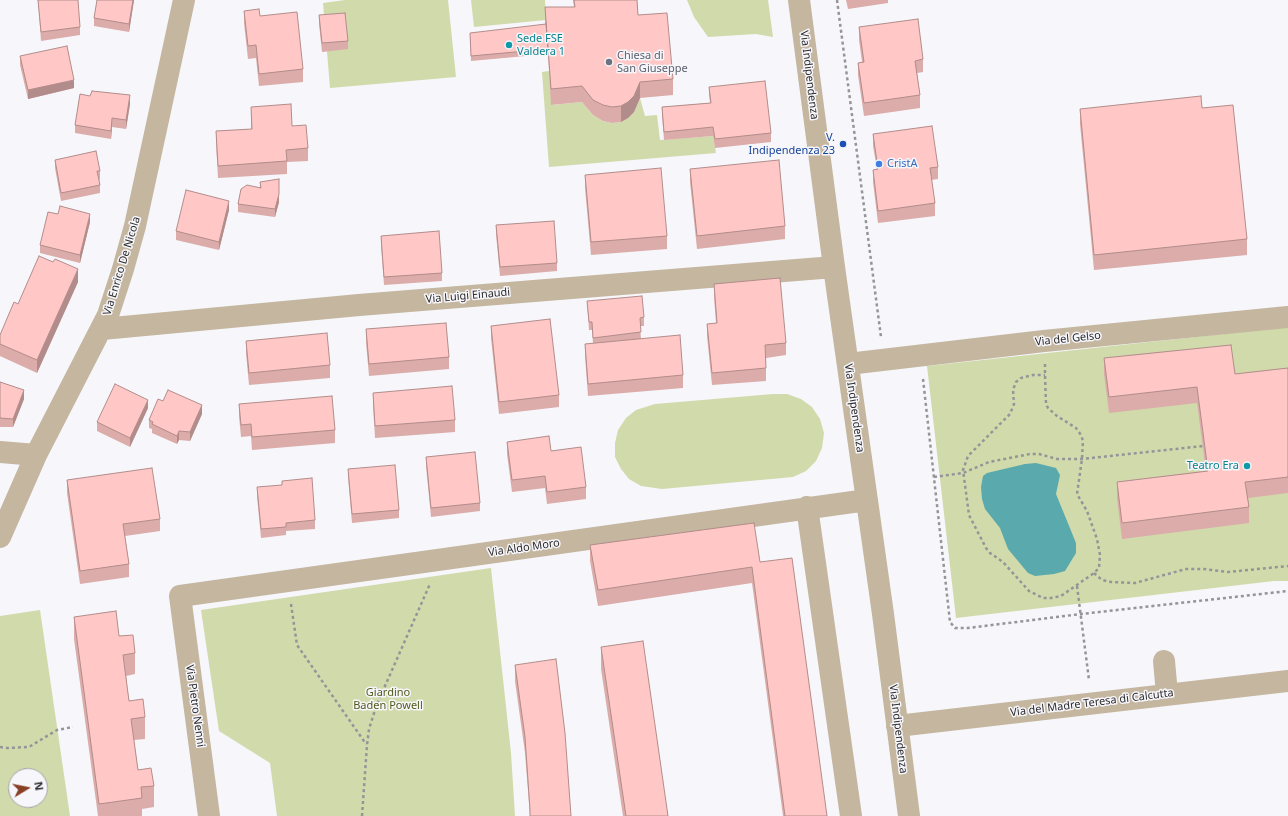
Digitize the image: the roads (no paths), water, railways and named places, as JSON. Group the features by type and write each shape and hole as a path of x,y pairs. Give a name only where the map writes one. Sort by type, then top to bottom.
{"street":[{"name":"Via Enrico De Nicola","path":"0,537 36,455 102,329 123,270 135,226 184,0"},
{"name":"Via Indipendenza","path":"799,0 909,816"},
{"name":"Via Luigi Einaudi","path":"102,329 359,305 834,267"},
{"name":"Via del Gelso","path":"848,364 1044,341 1288,317"},
{"path":"0,452 36,455"},
{"name":"Via Aldo Moro","path":"180,596 807,507 867,500"},
{"path":"807,507 851,816"},
{"name":"Via Pietro Nenni","path":"180,596 209,816"},
{"path":"1164,661 1167,694"},
{"name":"Via del Madre Teresa di Calcutta","path":"897,726 1288,681"}],"water":[{"path":"1036,463 1056,468 1060,475 1056,494 1076,543 1076,553 1065,571 1035,576 1028,573 1008,549 1000,528 985,509 981,487 983,476 987,473 1025,464"}],"place":[{"name":"Sede FSE Valdera 1","path":"509,45"},
{"name":"Chiesa di San Giuseppe","path":"609,62"},
{"name":"V. Indipendenza 23","path":"843,144"},
{"name":"CristA","path":"879,164"},
{"name":"Teatro Era","path":"1247,466"}],"park label":[{"name":"Giardino Baden Powell","path":"388,699"}]}
